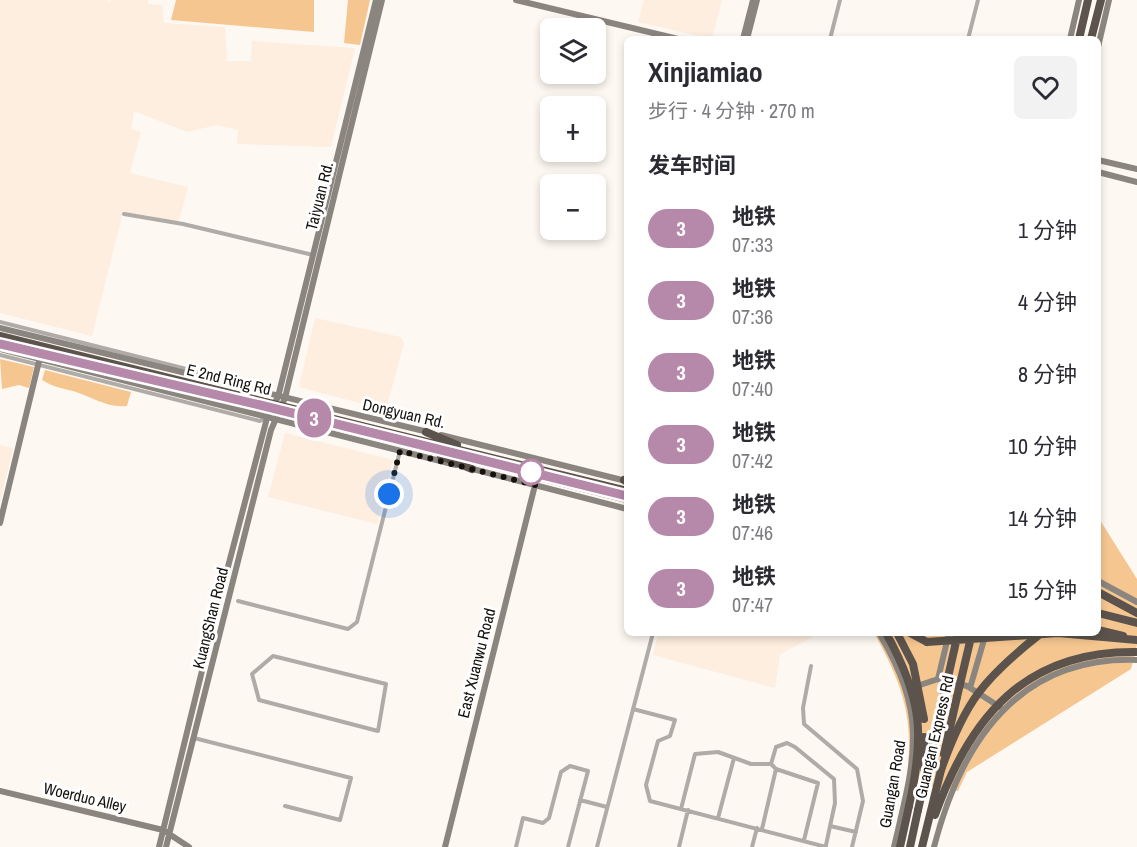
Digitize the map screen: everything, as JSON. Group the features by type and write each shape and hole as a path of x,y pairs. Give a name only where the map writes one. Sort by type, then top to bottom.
{"highway":[{"path":"1080,36 1088,0"},
{"path":"1092,36 1101,0"},
{"name":"E 2nd Ring Rd","path":"0,336 381,434 420,447 624,500"},
{"name":"E 2nd Ring Rd","path":"0,344 624,489"},
{"path":"426,432 478,454"},
{"path":"420,447 472,469"},
{"path":"1101,594 1137,613"},
{"path":"1101,600 1137,618"},
{"path":"1101,614 1137,623"},
{"path":"1101,631 1137,640"},
{"path":"888,636 905,668 918,713 919,749 900,847"},
{"path":"899,636 913,664 921,698 924,723 924,789"},
{"path":"916,636 927,642 1014,636"},
{"name":"Guangan Express Rd","path":"910,847 957,636"},
{"name":"Guangan Express Rd","path":"933,814 971,636"},
{"path":"941,770 955,729 983,685 1002,664 1037,636"},
{"path":"1092,636 1137,640"},
{"path":"923,847 933,814 956,763 983,718 1004,698 1023,682 1063,664 1099,654 1137,652"}],"main road":[{"name":"Taiyuan Rd.","path":"281,397 313,255 376,0"},
{"name":"Taiyuan Rd.","path":"281,397 382,0"},
{"path":"516,0 666,36"},
{"path":"746,36 755,0"},
{"path":"1071,36 1079,0"},
{"path":"1101,36 1109,0"},
{"path":"1101,161 1137,170"},
{"path":"1101,173 1137,182"},
{"name":"Dongyuan Rd.","path":"0,328 46,337 244,389 624,481"},
{"path":"0,523 46,337"},
{"path":"0,350 40,362 624,508"},
{"path":"270,419 281,397"},
{"name":"KuangShan Road","path":"159,847 167,831 194,738 270,419"},
{"name":"KuangShan Road","path":"167,831 219,601 270,419"},
{"name":"East Xuanwu Road","path":"445,847 535,485"},
{"path":"1101,583 1137,602"},
{"name":"Guangan Road","path":"880,636 907,689 914,727 913,753 894,847"},
{"path":"938,679 948,636"},
{"path":"970,688 985,636"},
{"path":"934,847 948,797 973,747 1003,709 1037,684 1072,669 1105,661 1137,660"},
{"path":"907,689 938,679 970,688 1003,709"},
{"name":"Woerduo Alley","path":"0,791 167,831"},
{"path":"167,831 168,846"},
{"path":"167,831 189,847"}],"street":[{"path":"831,36 840,0"},
{"path":"969,36 978,0"},
{"path":"124,214 183,224 313,255"},
{"path":"0,322 46,337"},
{"path":"0,355 40,362"},
{"path":"238,601 348,629 357,622 400,451"},
{"path":"597,847 652,636"},
{"path":"273,656 386,684 378,731 259,700 252,674 273,656"},
{"path":"811,666 803,708 804,724 857,769 864,801 852,847"},
{"path":"633,709 675,720 670,736 658,741 646,785 650,801 826,846 835,803 834,779 787,743 776,747 771,764"},
{"path":"194,738 351,778 340,820 285,806"},
{"path":"681,809 695,754 718,752 751,764 771,764"},
{"path":"718,818 734,757"},
{"path":"771,764 776,770 818,783 804,840"},
{"path":"516,847 523,818 543,822 549,818 561,772 570,766 588,771 568,847"},
{"path":"752,847 776,770"},
{"path":"580,800 607,807"},
{"path":"679,847 688,810"},
{"path":"830,826 856,832"}],"shaded area":[{"path":"0,0 107,0 110,3 111,0 148,0 148,4 162,5 164,23 225,27 227,61 251,61 252,41 355,48 331,147 237,144 238,130 217,125 187,132 134,111 131,129 141,132 130,173 188,187 178,224 123,212 92,336 0,313"},
{"path":"176,0 314,0 314,32 171,20"},
{"path":"348,0 370,0 360,45 344,43"},
{"path":"644,0 722,0 713,36 699,36 638,22"},
{"path":"315,318 401,337 404,343 386,410 299,387"},
{"path":"0,359 34,367 29,388 19,385 2,389"},
{"path":"45,370 131,392 127,406 106,404 50,384 42,380"},
{"path":"285,433 393,460 377,524 268,497"},
{"path":"0,445 13,448 0,502"},
{"path":"1101,522 1137,579 1137,645 1131,669 967,772 958,791 906,782 909,740 905,704 876,636 1101,636"},
{"path":"657,636 813,637 780,654 775,688 653,655"}],"metro line":[{"name":"3","path":"0,344 260,405 624,495"}],"route":[{"path":"389,494 400,451 535,485 531,472"}]}
